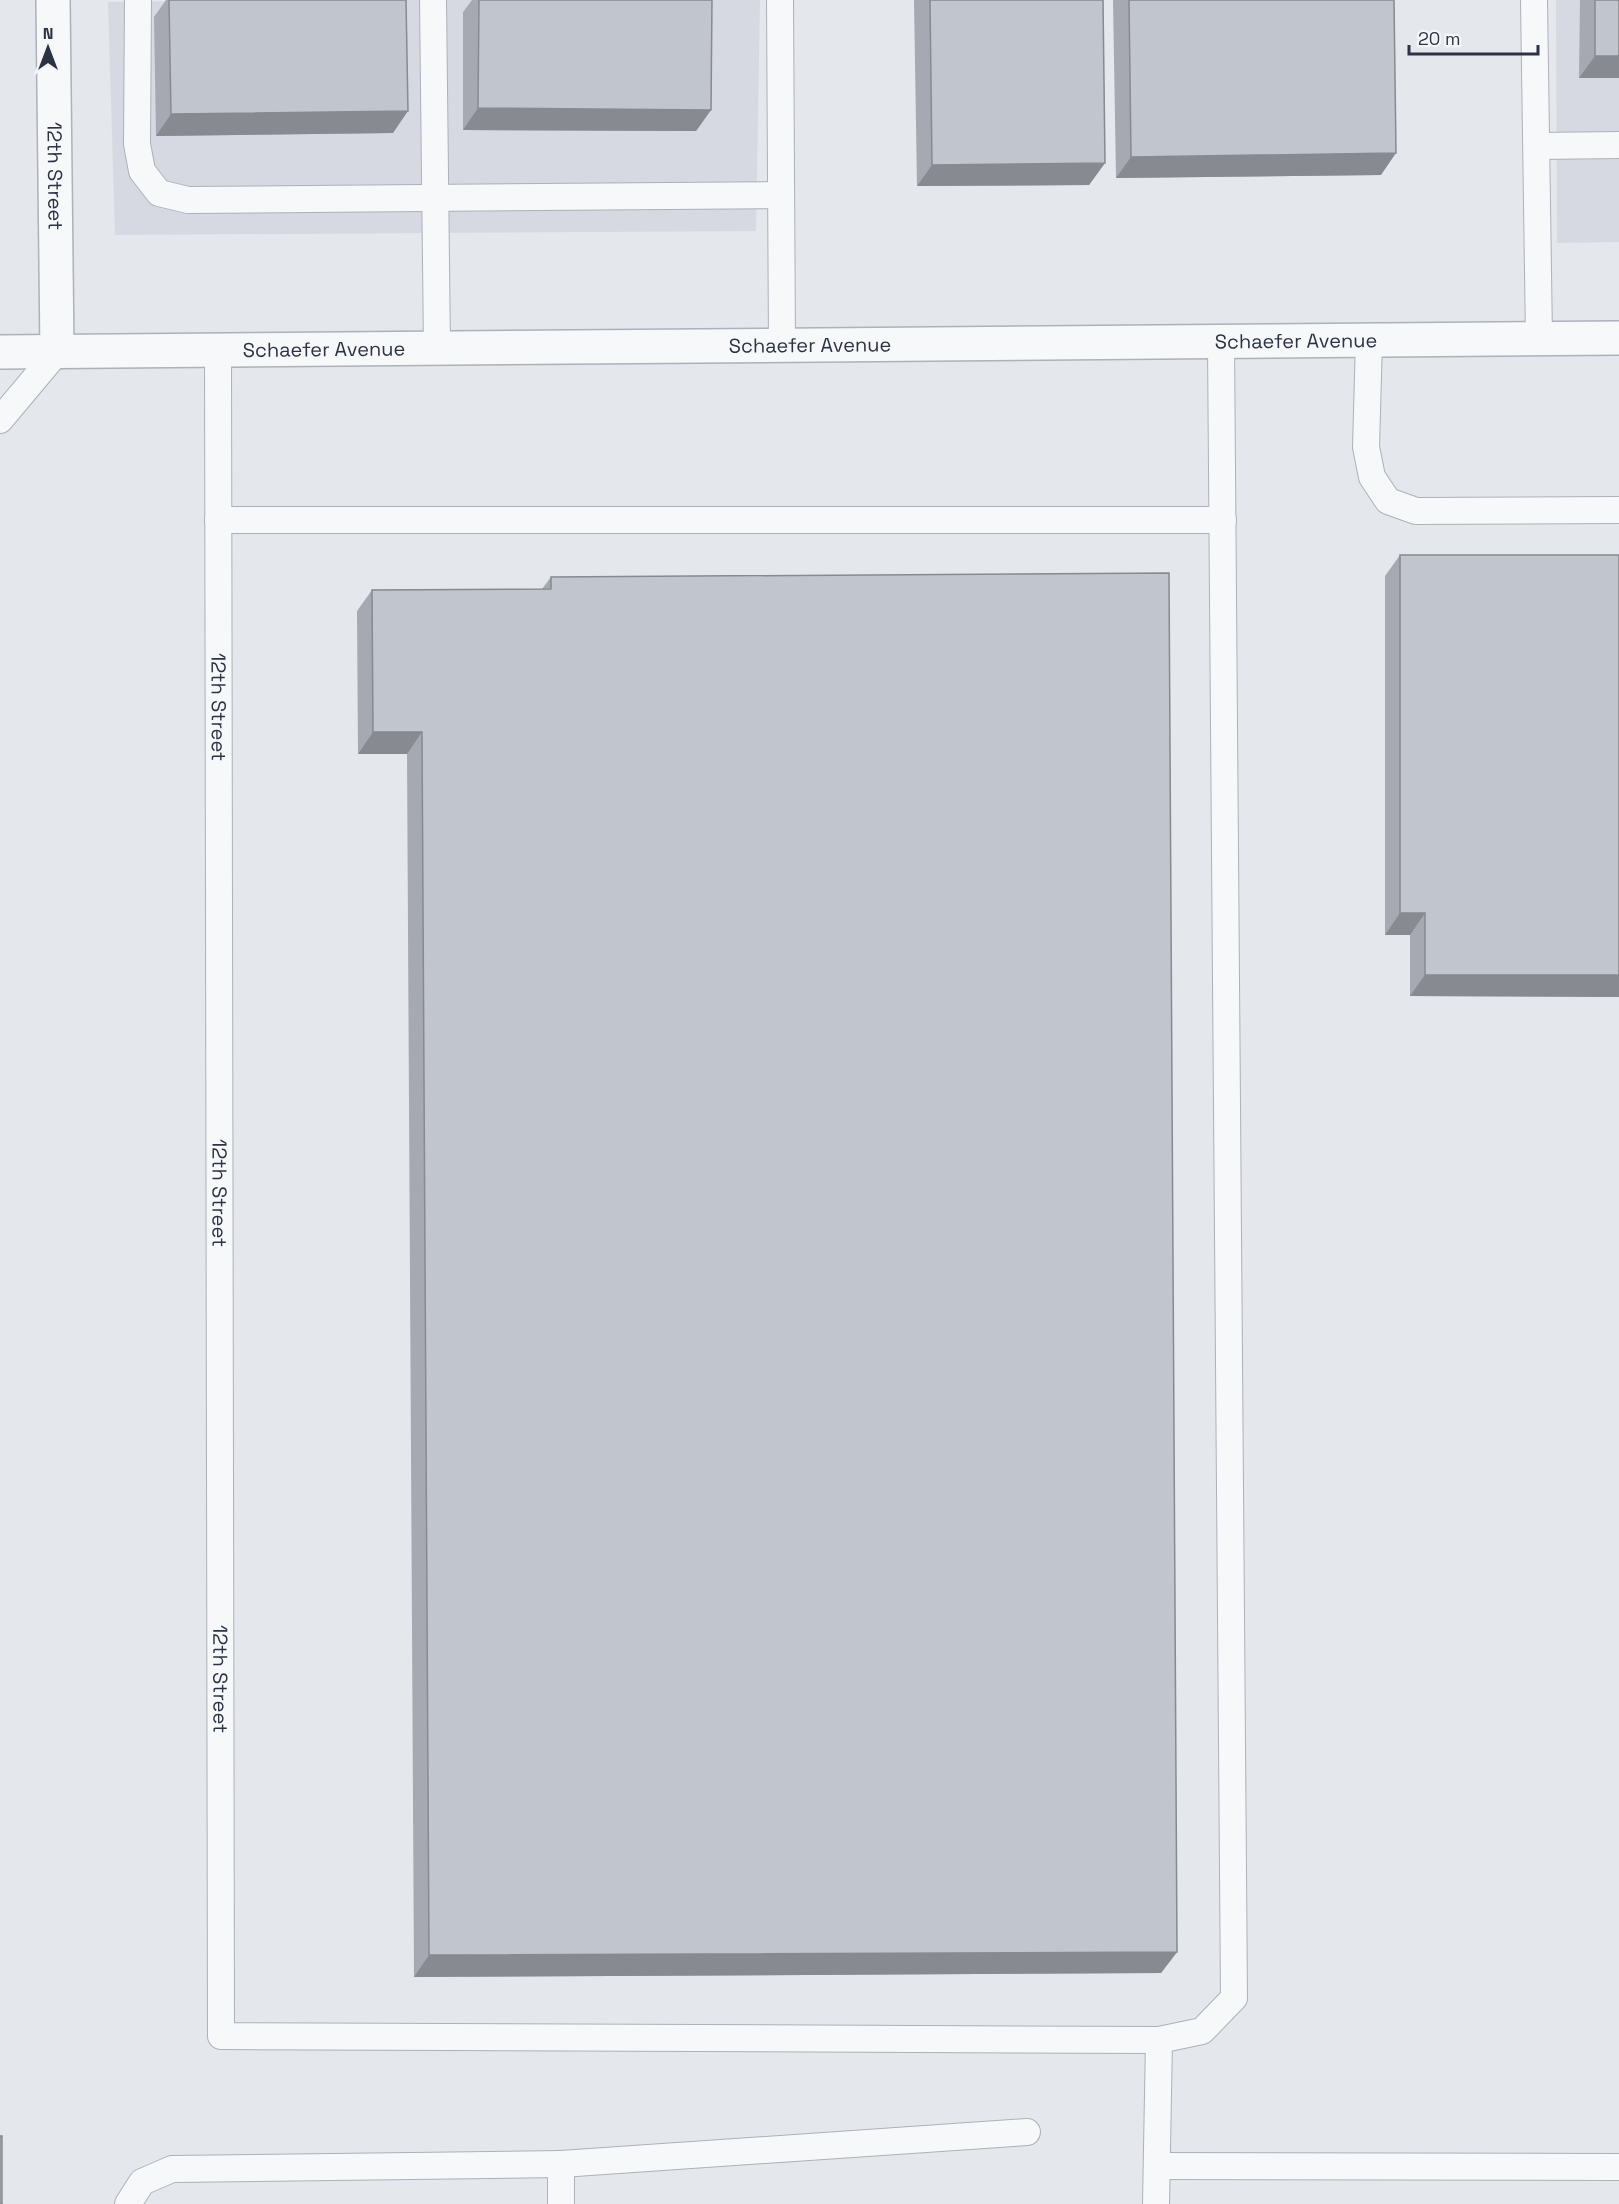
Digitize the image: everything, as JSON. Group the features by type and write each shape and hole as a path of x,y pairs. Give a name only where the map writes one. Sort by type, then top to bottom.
{"street":[{"name":"12th Street","path":"53,0 57,352"},
{"name":"Schaefer Avenue","path":"0,352 1619,338"}],"lane":[{"path":"138,0 137,144 142,171 159,193 188,200 781,195"},
{"path":"433,0 437,349"},
{"path":"780,0 782,345"},
{"path":"1534,0 1539,339"},
{"path":"1537,146 1619,145"},
{"path":"1369,340 1366,447 1372,477 1388,501 1416,512 1619,510"},
{"path":"1156,2204 1159,2040 1202,2031 1234,1998 1221,342"},
{"name":"12th Street","path":"218,350 221,2036 1159,2040"},
{"path":"0,420 57,352"},
{"path":"218,520 1222,520"},
{"path":"128,2204 142,2182 172,2169 561,2164 1027,2132"},
{"path":"561,2164 561,2204"},
{"path":"1157,2166 1619,2167"}],"shaded area":[{"path":"760,0 756,231 115,235 108,2"},
{"path":"1556,0 1619,0 1619,242 1557,243"}],"building":[{"path":"169,0 406,0 408,111 171,114"},
{"path":"479,0 712,0 711,110 478,108"},
{"path":"930,0 1103,0 1105,163 932,165"},
{"path":"1129,0 1394,0 1396,153 1131,157"},
{"path":"1595,0 1619,0 1619,56 1595,56"},
{"path":"1400,555 1619,555 1619,975 1425,975 1425,913 1400,913"},
{"path":"1169,573 1177,1952 429,1955 422,732 373,732 372,590 551,589 551,577"},
{"path":"0,2136 2,2136 2,2204 0,2204"}]}
